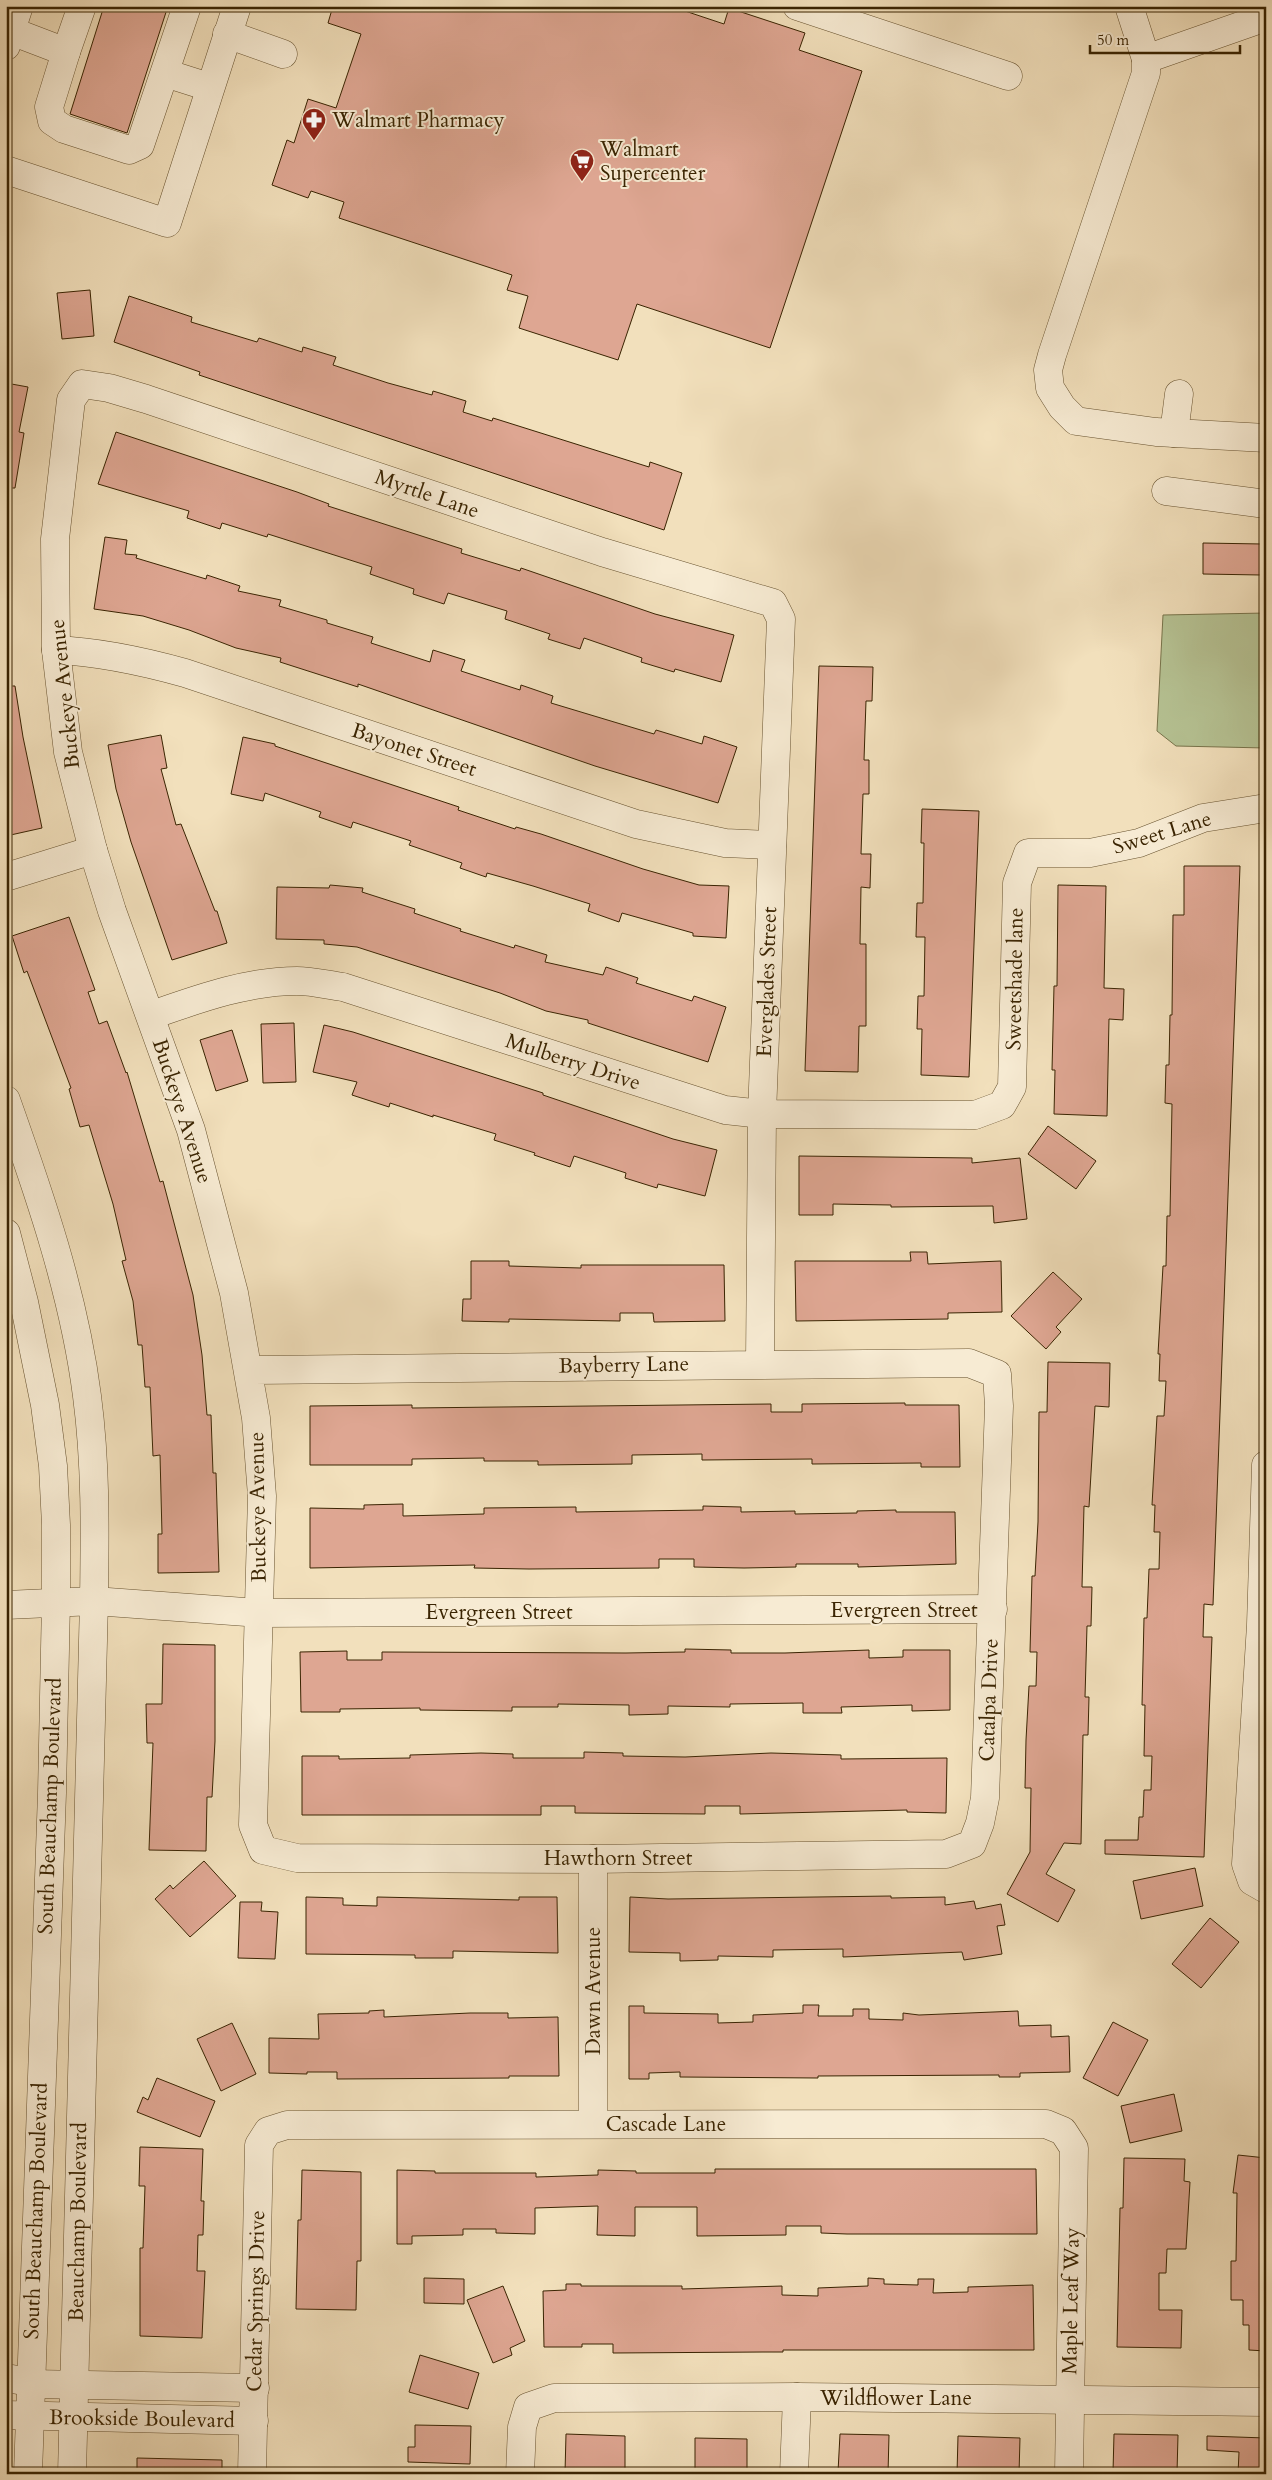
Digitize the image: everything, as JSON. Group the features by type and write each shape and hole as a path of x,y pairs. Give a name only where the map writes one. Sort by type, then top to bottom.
{"street":[{"path":"82,6 49,107 52,121 64,129 129,150 140,145 188,6"},
{"path":"6,170 167,222 209,87 237,6"},
{"path":"797,6 1008,76"},
{"path":"1129,6 1146,58 1146,73 1052,355 1048,370 1050,388 1062,407 1076,421 1104,427 1266,438"},
{"path":"1146,58 1266,17"},
{"path":"12,28 66,52"},
{"path":"228,34 283,54"},
{"path":"166,73 209,87"},
{"name":"Myrtle Lane","path":"82,384 108,388 146,399 602,552 773,603"},
{"name":"Buckeye Avenue","path":"82,384 71,400 55,539 56,650 68,752 93,850 112,911 152,1015 194,1138 234,1293 248,1370 256,1418 262,1496 253,1825 263,1850"},
{"path":"1174,433 1179,394"},
{"path":"1166,491 1266,504"},
{"name":"Everglades Street","path":"760,1363 762,1114 781,619 773,603"},
{"name":"Bayonet Street","path":"56,650 92,652 133,659 185,673 636,824 725,844 772,846"},
{"name":"Sweet Lane","path":"1028,853 1090,853 1139,844 1203,818 1266,808"},
{"path":"6,877 93,850"},
{"name":"Sweetshade lane","path":"1002,1105 1012,1087 1017,883 1028,853"},
{"name":"Mulberry Drive","path":"152,1015 206,996 256,984 298,981 343,987 725,1110 762,1114 976,1115 1002,1105"},
{"name":"South Beauchamp Boulevard","path":"6,1100 36,1184 56,1253 82,1360 87,1396 94,1480 94,1600 84,1970"},
{"name":"South Beauchamp Boulevard","path":"7,1241 24,1302 47,1414 54,1485 56,1601 52,1793 22,2381"},
{"name":"Bayberry Lane","path":"248,1370 760,1363 969,1363 997,1374"},
{"name":"Catalpa Drive","path":"972,1844 980,1823 985,1798 999,1406 997,1374"},
{"path":"1259,1885 1246,1864 1264,1626 1266,1465"},
{"name":"Evergreen Street","path":"6,1605 94,1600 260,1613 993,1609"},
{"name":"Hawthorn Street","path":"263,1850 297,1858 593,1859 946,1854 972,1844"},
{"name":"Dawn Avenue","path":"593,1859 593,2124"},
{"name":"Beauchamp Boulevard","path":"72,2474 84,1970"},
{"name":"Cascade Lane","path":"268,2131 287,2125 593,2124 1046,2124 1063,2131"},
{"name":"Cedar Springs Drive","path":"252,2474 259,2144 268,2131"},
{"name":"Maple Leaf Way","path":"1063,2131 1074,2148 1069,2474"},
{"path":"22,2381 18,2416 28,2474"},
{"name":"Brookside Boulevard","path":"22,2381 255,2388"},
{"path":"794,2474 797,2397"},
{"name":"Wildflower Lane","path":"520,2474 522,2427 528,2407 554,2398 797,2397 1266,2402"},
{"name":"Brookside Boulevard","path":"18,2416 254,2421"}],"green space":[{"path":"1266,613 1266,748 1176,746 1157,731 1163,615"}],"building":[{"path":"104,6 168,6 127,133 70,114"},
{"name":"Walmart Supercenter","path":"333,6 670,6 724,24 729,8 805,33 799,50 862,71 770,348 637,304 618,360 519,328 528,296 507,290 512,275 339,218 344,202 311,191 308,198 272,185 287,140 294,143 308,99 336,108 361,34 328,23"},
{"path":"90,290 94,336 62,339 57,293"},
{"path":"129,296 192,317 191,322 257,342 259,338 302,352 303,347 336,357 333,365 432,395 433,391 466,401 463,412 492,421 493,418 649,467 650,462 682,473 664,530 199,375 200,372 114,342"},
{"path":"6,383 28,387 19,432 24,433 15,488 6,488"},
{"path":"116,432 297,492 329,504 328,506 462,549 461,553 520,571 521,568 655,614 734,635 721,682 675,669 674,672 641,662 642,658 584,638 580,649 548,639 550,634 505,619 507,611 448,593 444,604 413,594 414,589 370,574 372,567 268,534 267,537 222,523 220,529 187,518 189,511 98,484"},
{"path":"105,537 127,540 125,554 137,555 136,558 206,579 207,575 240,586 238,591 281,600 279,606 327,620 327,623 373,637 371,643 430,662 433,650 465,660 461,671 520,690 521,685 553,696 551,703 654,734 656,730 702,744 704,736 737,747 718,803 595,766 358,684 358,687 280,662 281,658 236,648 189,630 143,616 94,609"},
{"path":"1203,543 1262,544 1261,575 1203,574"},
{"path":"819,666 873,667 872,701 866,701 864,760 869,760 869,794 863,794 861,854 871,854 870,888 861,887 860,944 866,944 866,1026 859,1026 858,1072 805,1071"},
{"path":"6,686 15,686 23,737 42,828 6,836"},
{"path":"161,735 167,768 161,769 176,825 181,824 215,911 217,911 227,943 172,960 131,842 116,789 108,745"},
{"path":"243,737 275,744 275,746 459,807 458,810 515,829 516,827 541,834 643,869 699,885 729,886 726,938 693,936 693,933 622,913 619,922 588,911 590,904 487,873 486,877 460,868 462,863 409,845 411,841 353,822 351,828 319,817 321,812 265,793 263,801 231,794"},
{"path":"922,809 979,811 969,1077 921,1075 922,1029 917,1029 918,996 924,996 925,937 916,937 917,903 923,903 924,843 921,843"},
{"path":"1184,866 1240,866 1213,1605 1204,1604 1203,1637 1212,1637 1204,1857 1105,1854 1105,1840 1138,1840 1139,1817 1143,1817 1144,1790 1151,1790 1152,1756 1144,1756 1145,1705 1142,1705 1144,1618 1147,1618 1149,1569 1159,1569 1160,1532 1154,1532 1155,1505 1152,1505 1157,1416 1164,1416 1166,1381 1159,1381 1160,1354 1158,1354 1163,1266 1166,1266 1167,1216 1170,1216 1172,1104 1165,1103 1166,1065 1169,1065 1170,1015 1172,1015 1173,915 1184,915"},
{"path":"330,885 363,888 362,892 415,909 414,913 461,929 460,931 514,948 515,945 547,955 545,962 603,975 606,967 638,978 636,983 692,1001 694,996 726,1007 708,1062 588,1023 588,1020 546,1011 500,993 357,947 324,944 324,940 276,939 277,887 329,888"},
{"path":"1058,885 1106,886 1104,988 1124,989 1123,1020 1109,1019 1107,1116 1054,1114 1055,1070 1052,1070 1054,986 1057,986"},
{"path":"69,917 95,990 88,992 99,1024 107,1021 127,1072 160,1182 163,1181 193,1295 202,1355 207,1415 211,1415 213,1473 216,1473 219,1572 158,1573 158,1534 162,1534 160,1455 153,1456 150,1387 145,1387 142,1345 138,1345 133,1301 122,1261 126,1260 113,1204 89,1125 80,1127 69,1089 71,1088 27,971 24,973 12,936"},
{"path":"294,1023 296,1082 263,1083 261,1024"},
{"path":"324,1025 353,1032 543,1093 543,1095 673,1139 717,1150 705,1196 658,1184 657,1188 625,1178 626,1173 574,1156 570,1167 494,1140 496,1134 390,1103 389,1107 352,1095 357,1082 313,1072"},
{"path":"232,1030 248,1081 216,1091 200,1040"},
{"path":"1048,1126 1096,1161 1076,1189 1028,1154"},
{"path":"799,1156 972,1158 972,1163 1020,1158 1027,1219 994,1223 993,1206 891,1207 891,1205 833,1204 833,1215 799,1215"},
{"path":"910,1252 927,1252 928,1264 1001,1261 1002,1312 948,1313 948,1319 796,1321 795,1261 911,1261"},
{"path":"471,1261 509,1261 509,1266 581,1268 581,1265 724,1265 725,1321 654,1322 653,1313 620,1313 620,1321 509,1319 509,1322 462,1321 463,1299 471,1299"},
{"path":"1053,1272 1082,1299 1056,1327 1061,1332 1046,1349 1011,1316"},
{"path":"1048,1362 1110,1363 1109,1407 1095,1406 1089,1507 1084,1506 1082,1587 1092,1587 1091,1626 1087,1626 1085,1697 1089,1697 1088,1735 1083,1735 1081,1844 1064,1843 1046,1874 1075,1890 1058,1922 1007,1894 1030,1852 1031,1788 1025,1788 1026,1740 1029,1686 1036,1686 1037,1652 1030,1652 1032,1576 1035,1576 1038,1522 1039,1412 1047,1412"},
{"path":"905,1403 905,1405 959,1405 960,1467 921,1467 921,1463 812,1464 812,1459 702,1460 702,1454 632,1455 632,1464 538,1465 538,1461 484,1461 484,1458 412,1459 412,1465 310,1465 310,1406 412,1405 412,1408 771,1404 771,1412 802,1412 802,1404"},
{"path":"403,1504 403,1516 484,1514 484,1508 576,1507 576,1512 703,1510 703,1506 741,1507 741,1512 795,1511 795,1514 896,1510 896,1512 955,1512 956,1564 858,1567 858,1564 796,1564 796,1567 744,1568 694,1567 694,1559 659,1559 659,1568 474,1568 475,1565 310,1568 310,1508 364,1509 364,1505"},
{"path":"163,1644 215,1645 215,1741 212,1797 207,1797 206,1851 149,1850 153,1743 147,1743 146,1704 162,1704"},
{"path":"685,1649 731,1650 731,1653 869,1650 869,1658 903,1657 903,1650 950,1650 950,1710 912,1711 912,1705 841,1707 842,1713 803,1713 803,1703 730,1704 730,1707 668,1706 668,1714 629,1715 629,1705 558,1704 558,1707 512,1707 512,1711 420,1710 420,1708 340,1709 340,1712 301,1712 300,1652 347,1651 347,1660 382,1660 382,1652 626,1653 685,1652"},
{"path":"584,1752 623,1753 623,1756 685,1757 771,1753 841,1755 841,1759 947,1758 946,1813 907,1812 907,1810 740,1814 740,1806 705,1806 705,1814 575,1813 575,1806 541,1806 541,1815 302,1815 302,1756 339,1756 339,1759 410,1758 410,1755 481,1753 513,1754 513,1758 584,1758"},
{"path":"204,1861 236,1896 190,1937 155,1899 170,1885 173,1889"},
{"path":"1195,1868 1203,1906 1141,1919 1133,1881"},
{"path":"891,1896 891,1898 945,1897 945,1905 974,1901 976,1909 1001,1904 1005,1925 997,1926 1002,1954 964,1960 962,1952 843,1957 843,1949 773,1950 773,1957 718,1956 718,1960 680,1961 680,1953 629,1952 630,1897 668,1899"},
{"path":"306,1897 343,1898 343,1905 377,1906 377,1897 519,1900 519,1897 557,1897 558,1953 453,1951 453,1958 415,1958 415,1955 306,1954"},
{"path":"240,1902 262,1902 261,1911 278,1912 275,1959 238,1958"},
{"path":"1210,1918 1239,1942 1201,1988 1172,1964"},
{"path":"803,2005 819,2005 818,2016 853,2016 853,2009 869,2009 869,2019 903,2020 903,2013 919,2015 1018,2011 1019,2026 1051,2025 1051,2037 1069,2036 1070,2072 1020,2073 1020,2077 999,2077 999,2075 818,2076 818,2078 680,2077 680,2072 649,2073 649,2079 629,2079 629,2006 644,2006 644,2013 718,2014 718,2023 753,2022 753,2015 803,2013"},
{"path":"384,2010 384,2017 508,2013 508,2018 558,2017 559,2076 337,2079 337,2072 307,2072 307,2074 269,2073 269,2038 319,2039 318,2014 369,2013 369,2011"},
{"path":"1113,2022 1148,2040 1118,2096 1083,2078"},
{"path":"232,2023 256,2074 221,2091 197,2039"},
{"path":"157,2078 215,2101 200,2137 137,2112 143,2097 148,2100"},
{"path":"1174,2094 1182,2131 1130,2143 1121,2106"},
{"path":"140,2147 203,2149 201,2201 204,2201 203,2235 198,2235 197,2271 205,2271 202,2338 140,2336 140,2248 143,2248 145,2186 139,2186"},
{"path":"1238,2155 1266,2158 1266,2351 1249,2350 1249,2325 1243,2325 1243,2300 1231,2300 1231,2261 1236,2261 1237,2193 1233,2193"},
{"path":"1124,2158 1185,2159 1184,2181 1190,2182 1186,2249 1167,2249 1166,2273 1159,2273 1159,2310 1182,2310 1181,2348 1117,2347 1120,2208 1123,2208"},
{"path":"715,2169 1036,2169 1037,2234 847,2234 821,2233 821,2226 786,2226 786,2235 697,2236 697,2207 635,2207 635,2236 597,2235 598,2206 535,2208 535,2234 496,2233 496,2229 463,2229 463,2235 412,2236 412,2244 397,2244 397,2170 435,2171 435,2173 536,2173 536,2177 598,2175 598,2170 636,2171 636,2173 715,2173"},
{"path":"302,2170 361,2172 361,2261 357,2261 356,2310 296,2309 298,2220 301,2220"},
{"path":"424,2278 464,2279 464,2304 424,2303"},
{"path":"868,2278 884,2279 884,2284 918,2285 918,2279 934,2279 933,2293 968,2292 968,2287 1033,2285 1034,2350 783,2350 783,2352 613,2353 613,2344 582,2344 582,2347 544,2347 543,2291 566,2290 566,2284 581,2284 581,2286 682,2286 682,2289 782,2286 782,2295 818,2296 818,2288 868,2286"},
{"path":"503,2286 525,2341 510,2348 512,2355 493,2363 467,2300"},
{"path":"420,2355 479,2373 468,2409 409,2392"},
{"path":"415,2425 471,2426 470,2464 408,2462 408,2447 415,2447"},
{"path":"566,2434 625,2436 625,2474 565,2473"},
{"path":"840,2434 889,2435 888,2474 838,2472"},
{"path":"1114,2434 1178,2435 1177,2473 1113,2472"},
{"path":"958,2436 1020,2438 1019,2474 957,2474"},
{"path":"1207,2436 1266,2438 1266,2474 1238,2474 1239,2452 1207,2450"},
{"path":"695,2438 747,2439 747,2474 695,2474"},
{"path":"137,2458 222,2460 222,2474 137,2474"}],"place":[{"name":"Walmart Pharmacy","path":"314,141"},
{"name":"Walmart Supercenter","path":"582,182"}]}
